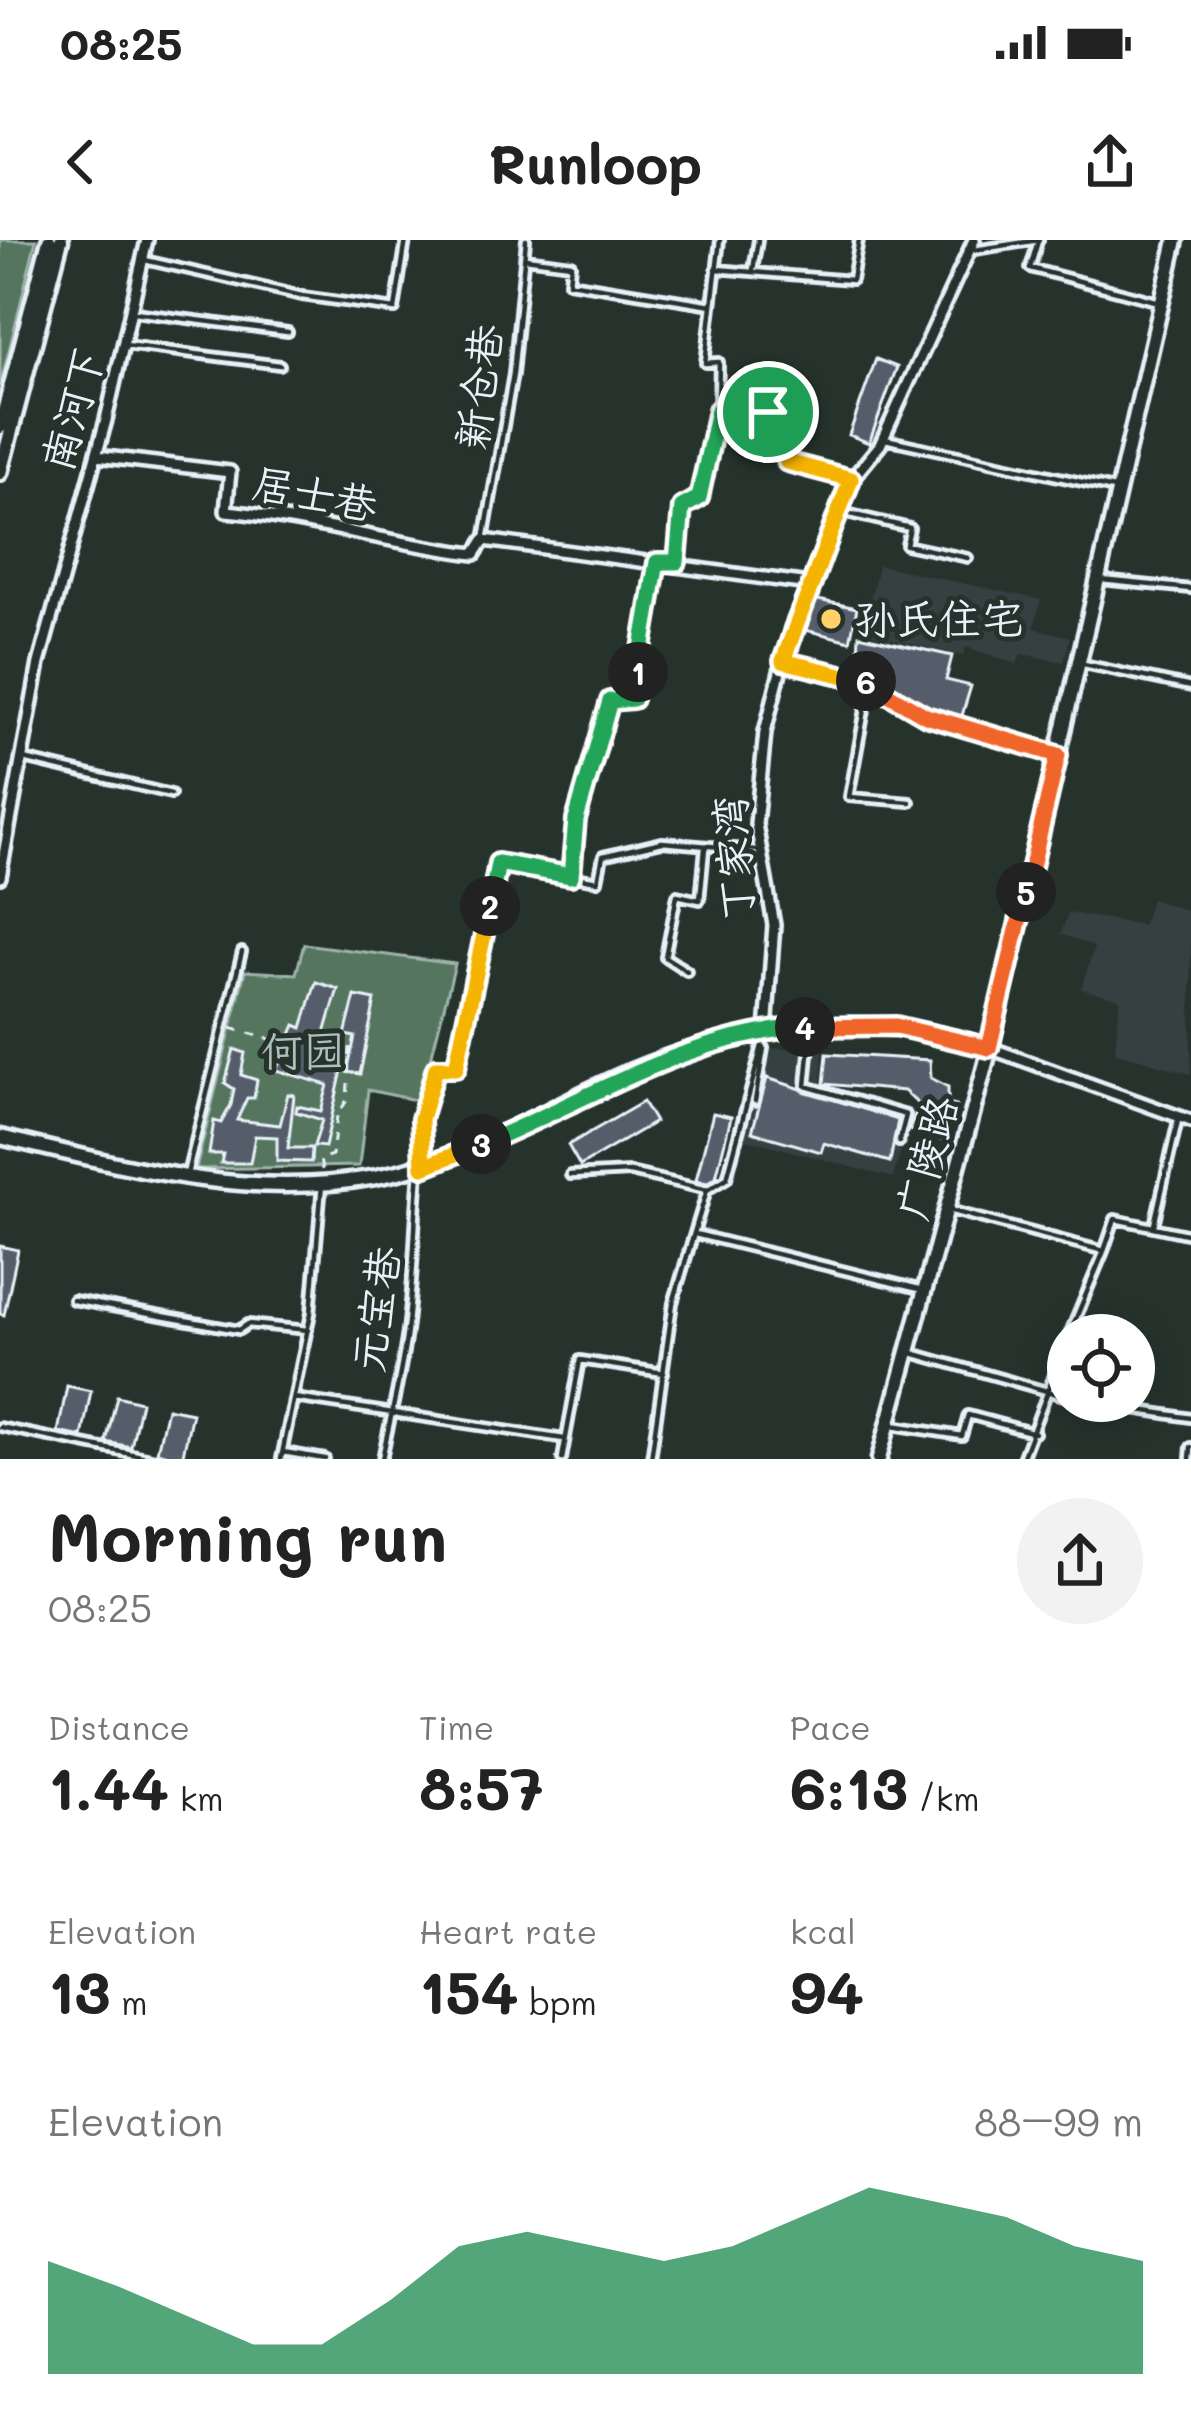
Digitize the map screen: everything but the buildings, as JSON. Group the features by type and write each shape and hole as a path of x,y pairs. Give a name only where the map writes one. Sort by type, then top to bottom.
{"street":[{"path":"0,427 49,240"},
{"path":"0,473 61,240"},
{"name":"南河下","path":"0,877 39,663 134,312 146,240"},
{"name":"广陵路","path":"879,1459 989,1048 1176,240"},
{"name":"丁家湾","path":"766,1031 774,925 756,824 765,733 783,661 851,479 884,438 973,245"},
{"name":"居士巷","path":"97,456 230,472 226,511 475,554 484,540"},
{"path":"484,540 677,562 809,584"},
{"path":"0,1137 185,1180 322,1177 423,1167 517,1130 626,1073 766,1031 812,1026 896,1026 989,1048 1191,1121"}],"lane":[{"path":"144,260 302,296 395,309 406,240"},
{"name":"新仓巷","path":"484,540 497,486 526,240"},
{"path":"677,562 682,507 699,498 718,410 719,362 705,363 720,240"},
{"path":"752,272 758,240"},
{"path":"716,269 852,280 859,240"},
{"path":"973,245 1038,240 1030,268 1162,303"},
{"path":"524,257 571,264 569,282 712,305"},
{"path":"134,312 288,332"},
{"path":"125,345 280,365"},
{"path":"718,410 768,412 764,433 787,440 787,462 851,479"},
{"path":"884,438 1120,490"},
{"path":"838,511 910,528 906,545 968,558"},
{"path":"657,562 633,699 610,701 576,820 571,876 598,880 603,856 662,842 760,850"},
{"path":"1099,580 1191,589"},
{"path":"783,661 870,682 926,716 1058,755"},
{"path":"1079,663 1191,687"},
{"path":"870,682 849,797 910,802"},
{"path":"23,759 171,794"},
{"path":"687,971 665,957 677,895 700,900 705,848"},
{"name":"元宝巷","path":"382,1459 408,1329 423,1167 421,1119 436,1068 456,1068 498,863 571,876"},
{"path":"185,1180 242,952"},
{"path":"812,1026 806,1085 907,1115 899,1142"},
{"path":"755,1101 766,1031"},
{"path":"651,1459 673,1303 707,1190 727,1178 766,1031"},
{"path":"1154,1225 1179,1116"},
{"path":"569,1175 630,1172 707,1190"},
{"path":"322,1177 308,1330 282,1455 325,1459"},
{"path":"949,1210 1104,1251"},
{"path":"1078,1314 1115,1219 1191,1235"},
{"path":"695,1234 926,1290"},
{"path":"73,1300 238,1330 248,1324 308,1330"},
{"path":"905,1351 1047,1392"},
{"path":"562,1459 580,1360 664,1373"},
{"path":"294,1398 564,1439"},
{"path":"1022,1459 1047,1399"},
{"path":"1155,1412 1191,1418"},
{"path":"886,1425 962,1436 968,1415 1035,1433"},
{"path":"0,1427 156,1459"},
{"path":"1190,1459 1191,1447"}],"path":[{"path":"224,1025 287,1044"},
{"path":"322,1177 320,1160 332,1155 338,1116 347,1100 345,1068 350,1045 332,1042 327,1060 345,1068"}],"shaded area":[{"path":"878,565 1041,600 1034,628 1070,637 1064,662 1021,654 1017,664 966,647 963,656 863,632"},
{"path":"1151,899 1191,912 1191,1074 1115,1052 1120,999 1081,989 1094,947 1061,934 1068,913 1143,925"},
{"path":"763,1048 823,1049 821,1088 912,1112 893,1178 742,1138"}],"green space":[{"path":"1,240 36,240 0,387 0,244"},
{"name":"何园","path":"304,944 455,964 420,1101 368,1090 359,1166 196,1169 245,971 296,974"}],"place":[{"name":"孙氏住宅","path":"831,619"}],"route":[{"path":"718,410 768,412 764,433 787,440 787,462 851,479 791,628 783,661 870,682 926,716 1058,755 989,1048 896,1026 844,1024 766,1031 700,1047 626,1073 517,1130 423,1167 421,1119 436,1068 456,1068 465,1005 482,952 498,863 571,876 576,820 610,701 633,699 657,562 677,562 682,507 699,498 718,410"}]}
